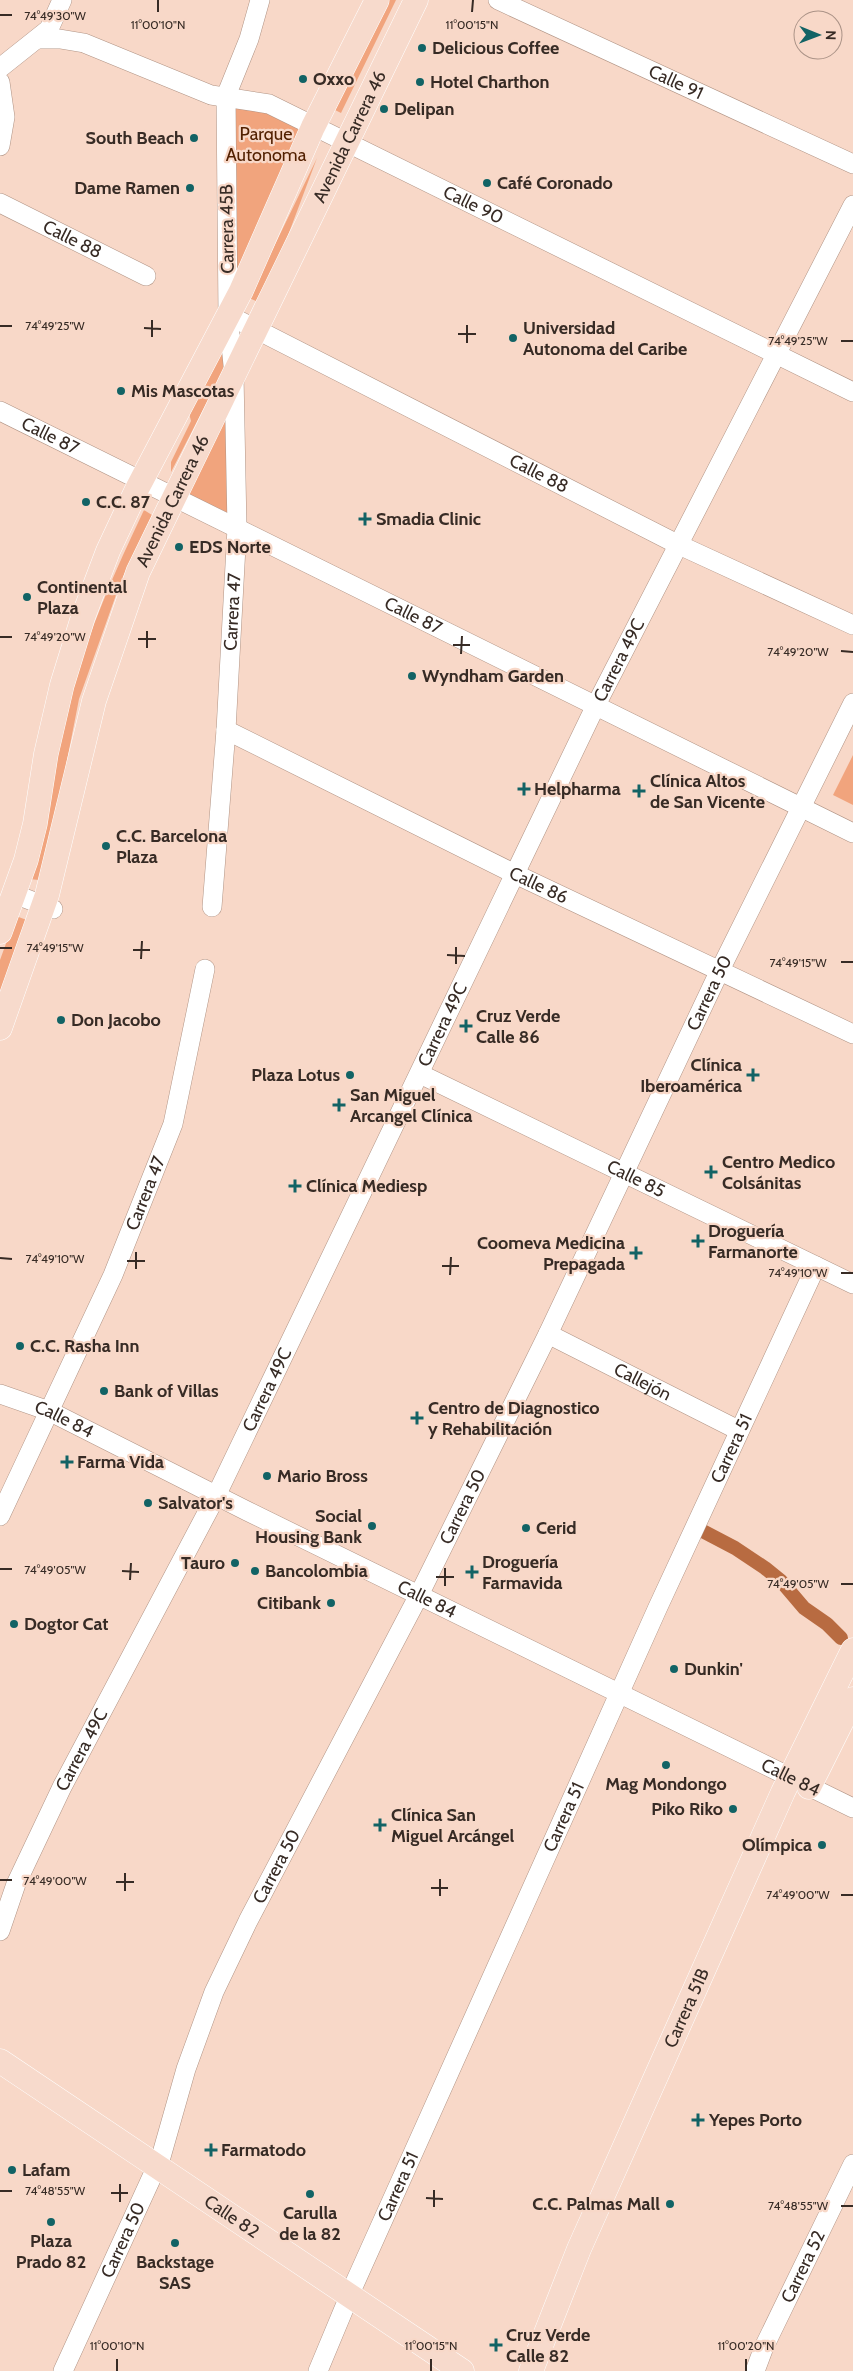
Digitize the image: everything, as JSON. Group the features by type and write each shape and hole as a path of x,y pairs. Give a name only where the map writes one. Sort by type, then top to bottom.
{"main road":[{"name":"Avenida Carrera 46","path":"0,932 30,842 50,736 62,685 80,625 108,551 228,315 313,127 377,0"},
{"name":"Avenida Carrera 46","path":"0,1028 48,907 76,769 94,701 138,572 416,0"},
{"name":"Carrera 51B","path":"531,2371 579,2249 799,1782 853,1650"},
{"name":"Carrera 51B","path":"799,1782 853,1699"},
{"name":"Calle 82","path":"0,2061 462,2371"}],"street":[{"name":"Carrera 45B","path":"228,315 226,96 249,39 260,0"},
{"name":"Calle 91","path":"498,0 853,164"},
{"name":"Calle 90","path":"60,5 74,32 84,43"},
{"path":"0,68 39,39 49,29 60,5"},
{"name":"Calle 90","path":"39,39 60,39 84,43 211,95 269,104 853,392"},
{"path":"0,82 5,116 0,146"},
{"name":"Calle 88","path":"0,203 146,276"},
{"name":"Carrera 49C","path":"0,1931 16,1884 62,1787 216,1496 420,1074 513,873 596,705 677,544 853,205"},
{"name":"Calle 88","path":"228,315 677,544 853,625"},
{"name":"Carrera 47","path":"212,908 226,730 236,528 234,375 228,315"},
{"name":"Calle 87","path":"0,411 853,833"},
{"name":"Carrera 50","path":"64,2371 156,2166 186,2069 214,1992 248,1921 419,1595 548,1334 720,970 853,703"},
{"name":"Calle 86","path":"226,730 513,873 853,1034"},
{"path":"14,894 48,907"},
{"name":"Carrera 47","path":"0,1516 113,1276 173,1124 205,969"},
{"name":"Calle 85","path":"420,1074 853,1284"},
{"name":"Carrera 51","path":"318,2371 350,2295 619,1694 738,1430 816,1266"},
{"name":"Callejón","path":"548,1334 738,1430"},
{"name":"Calle 84","path":"0,1394 49,1411 216,1496 853,1808"},
{"name":"Carrera 52","path":"755,2371 764,2347 853,2164"}],"green space":[{"path":"389,0 396,0 341,113 335,110"},
{"name":"Parque Autonoma","path":"234,104 267,110 308,129 235,291"},
{"path":"317,158 284,246 256,301 249,298"},
{"path":"228,329 241,336 171,472 171,462 191,421 188,409"},
{"path":"231,393 228,513 187,493"},
{"path":"144,510 152,515 121,581 79,699 61,791 39,880 29,879 64,720 77,673 103,602"},
{"path":"853,755 853,805 833,795"},
{"path":"16,916 32,922 0,1011 0,960"}],"waterway":[{"path":"695,1527 735,1548 765,1568 781,1581 804,1608 827,1624 841,1638"}],"place":[{"name":"Delicious Coffee","path":"422,48"},
{"name":"Oxxo","path":"303,79"},
{"name":"Hotel Charthon","path":"420,82"},
{"name":"Delipan","path":"384,109"},
{"name":"South Beach","path":"194,138"},
{"name":"Café Coronado","path":"487,183"},
{"name":"Dame Ramen","path":"190,188"},
{"name":"Universidad Autonoma del Caribe","path":"513,338"},
{"name":"Mis Mascotas","path":"121,391"},
{"name":"C.C. 87","path":"86,502"},
{"name":"Smadia Clinic","path":"365,519"},
{"name":"EDS Norte","path":"179,547"},
{"name":"Continental Plaza","path":"27,597"},
{"name":"Wyndham Garden","path":"412,676"},
{"name":"Helpharma","path":"524,789"},
{"name":"Clínica Altos de San Vicente","path":"639,791"},
{"name":"C.C. Barcelona Plaza","path":"106,846"},
{"name":"Don Jacobo","path":"61,1020"},
{"name":"Cruz Verde Calle 86","path":"466,1026"},
{"name":"Plaza Lotus","path":"350,1075"},
{"name":"Clínica Iberoamérica","path":"753,1075"},
{"name":"San Miguel Arcangel Clínica","path":"339,1105"},
{"name":"Centro Medico Colsánitas","path":"711,1172"},
{"name":"Clínica Mediesp","path":"295,1186"},
{"name":"Droguería Farmanorte","path":"698,1241"},
{"name":"Coomeva Medicina Prepagada","path":"636,1253"},
{"name":"C.C. Rasha Inn","path":"20,1346"},
{"name":"Bank of Villas","path":"104,1391"},
{"name":"Centro de Diagnostico y Rehabilitación","path":"417,1418"},
{"name":"Farma Vida","path":"67,1462"},
{"name":"Mario Bross","path":"267,1476"},
{"name":"Salvator's","path":"148,1503"},
{"name":"Social Housing Bank","path":"372,1526"},
{"name":"Cerid","path":"526,1528"},
{"name":"Tauro","path":"235,1563"},
{"name":"Bancolombia","path":"255,1571"},
{"name":"Droguería Farmavida","path":"472,1572"},
{"name":"Citibank","path":"331,1603"},
{"name":"Dogtor Cat","path":"14,1624"},
{"name":"Dunkin'","path":"674,1669"},
{"name":"Mag Mondongo","path":"666,1765"},
{"name":"Piko Riko","path":"733,1809"},
{"name":"Clínica San Miguel Arcángel","path":"380,1825"},
{"name":"Olímpica","path":"822,1845"},
{"name":"Yepes Porto","path":"698,2120"},
{"name":"Farmatodo","path":"211,2150"},
{"name":"Lafam","path":"12,2170"},
{"name":"Carulla de la 82","path":"310,2194"},
{"name":"C.C. Palmas Mall","path":"670,2204"},
{"name":"Plaza Prado 82","path":"51,2222"},
{"name":"Backstage SAS","path":"175,2243"},
{"name":"Cruz Verde Calle 82","path":"496,2345"}]}
